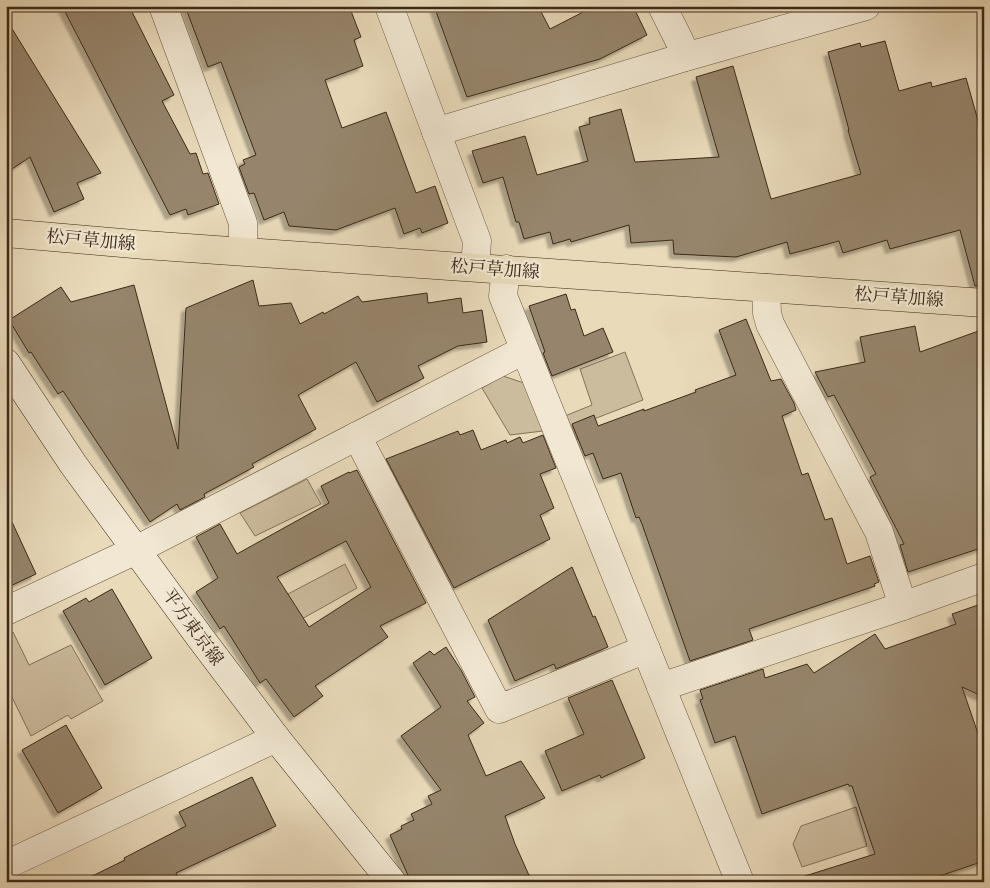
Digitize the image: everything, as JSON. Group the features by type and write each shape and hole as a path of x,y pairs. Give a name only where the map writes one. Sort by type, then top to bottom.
{"main road":[{"name":"松戸草加線","path":"6,233 984,303"}],"street":[{"path":"163,6 243,223 243,251"},
{"path":"389,6 477,241 475,267"},
{"path":"662,6 680,42 685,58"},
{"path":"436,132 866,6"},
{"path":"506,270 503,296 740,882"},
{"path":"766,288 766,313 770,324 879,532 903,606"},
{"path":"6,611 136,550 524,350"},
{"name":"平方東京線","path":"7,364 73,464 136,550 276,738 392,882"},
{"path":"357,436 499,709 646,649"},
{"path":"661,687 984,577"},
{"path":"6,865 276,738"}],"shaded area":[{"path":"625,352 643,400 581,424 583,436 575,440 565,416 592,405 580,369"},
{"path":"503,376 524,383 543,431 510,435 482,388"},
{"path":"307,479 321,504 255,536 240,513"},
{"path":"345,564 357,588 300,620 286,595"},
{"path":"13,632 29,665 71,645 103,701 71,719 68,715 31,736 6,685 6,635"},
{"path":"856,807 867,846 802,867 793,844 801,826"}],"building":[{"path":"62,6 129,6 174,95 162,101 190,154 196,153 203,174 208,173 219,204 188,215 186,209 170,215"},
{"path":"185,6 349,6 361,37 354,40 363,66 325,80 342,128 386,112 416,193 435,186 448,223 422,233 420,228 404,234 395,208 336,230 289,226 284,212 264,220 254,193 249,194 239,167 245,164 243,160 256,155 221,62 208,67"},
{"path":"434,6 538,6 550,29 595,6 633,6 647,35 600,59 467,97"},
{"path":"6,19 101,173 77,183 84,199 54,212 30,157 6,173"},
{"path":"885,41 899,91 931,82 932,87 966,78 984,142 984,285 975,286 960,230 890,249 887,240 843,253 839,241 790,254 787,242 736,257 674,254 673,240 631,243 629,225 571,242 570,239 553,244 550,232 524,239 519,222 516,222 503,177 483,183 472,151 525,136 537,175 588,161 579,127 590,124 589,118 621,109 635,162 719,157 696,77 733,66 771,199 861,174 828,52 860,43 861,47"},
{"path":"253,280 259,306 291,303 300,324 358,296 362,302 427,293 428,303 461,298 463,313 482,310 487,342 458,346 418,366 424,378 377,402 356,362 298,395 316,429 252,464 254,467 204,494 205,497 180,510 177,504 150,522 63,391 58,394 31,352 29,353 9,320 61,287 71,302 134,285 178,449 186,308"},
{"path":"566,294 571,310 575,309 584,336 603,328 613,352 552,376 529,306"},
{"path":"746,319 771,381 781,379 794,403 796,410 782,416 802,475 808,473 825,520 832,518 847,564 870,556 879,582 874,584 875,586 749,629 753,640 690,661 642,524 639,517 636,518 621,473 603,479 593,453 585,456 572,424 594,415 598,426 696,392 695,390 736,375 719,330"},
{"path":"915,326 920,352 984,329 984,547 908,572 900,545 904,544 870,477 876,474 834,395 828,397 815,372 865,362 860,337"},
{"path":"473,430 481,450 506,440 507,443 520,437 523,443 543,435 556,468 540,474 554,508 540,515 550,539 454,588 386,459 458,431 460,435"},
{"path":"357,470 426,603 380,626 388,637 315,686 323,696 294,717 266,679 260,683 224,626 220,629 196,592 218,578 196,537 220,524 237,554 329,503 321,486","holes":["346,541 371,587 309,627 277,577"]},
{"path":"6,509 36,574 6,588"},
{"path":"572,567 608,647 556,669 554,664 515,681 488,620"},
{"path":"112,589 152,658 105,685 63,611 86,598 89,602"},
{"path":"984,603 984,697 962,687 984,751 984,861 922,882 806,882 805,876 875,854 852,786 848,784 762,814 735,736 715,743 700,700 703,699 700,690 763,669 765,678 807,664 814,673 875,634 885,649 956,624 952,614"},
{"path":"446,647 475,697 467,701 484,723 468,735 486,776 521,761 545,798 505,816 532,882 411,882 390,835 402,829 401,826 414,820 411,814 432,804 428,796 441,790 401,736 441,707 413,663 430,651 434,655"},
{"path":"612,680 645,758 601,778 600,775 562,791 545,751 584,734 568,698"},
{"path":"66,725 102,788 58,813 22,750"},
{"path":"252,777 276,826 176,873 179,882 80,882 125,860 124,858 186,826 179,812"}]}
